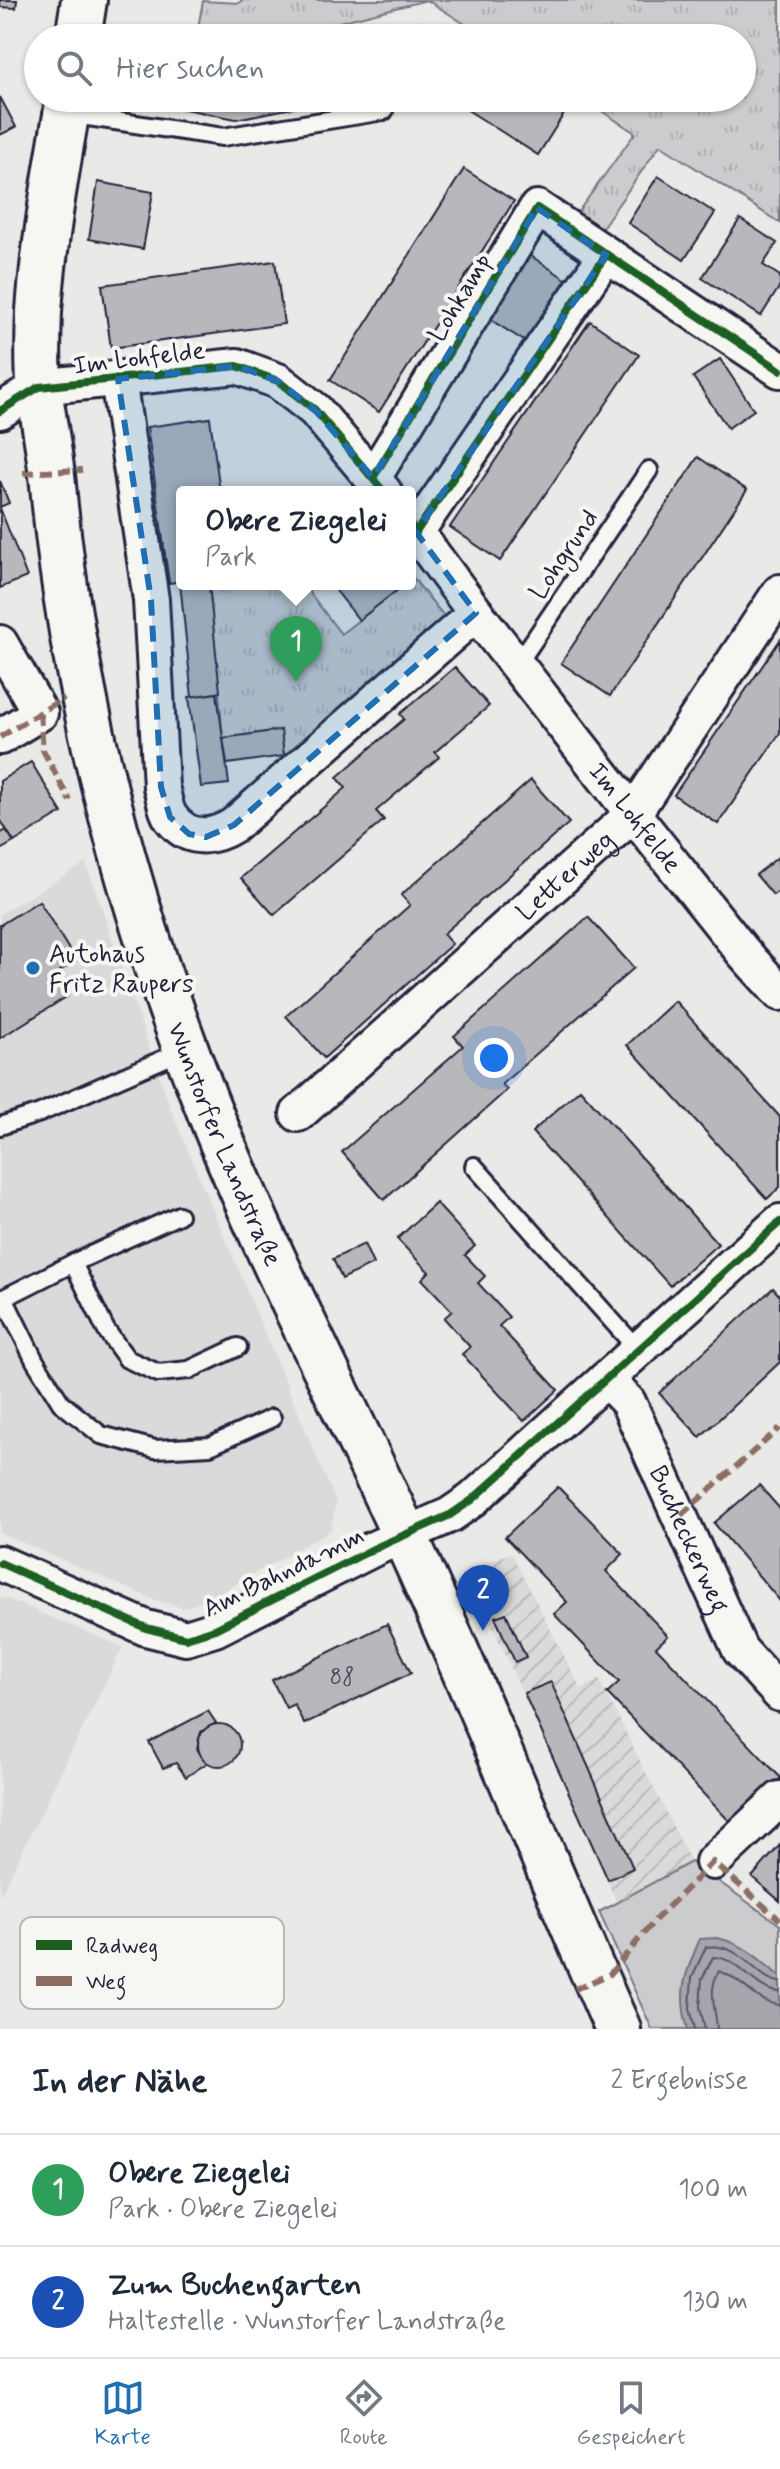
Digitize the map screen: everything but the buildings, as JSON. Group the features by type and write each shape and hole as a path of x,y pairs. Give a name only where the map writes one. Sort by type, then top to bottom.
{"main road":[{"path":"80,24 84,0"},
{"name":"Wunstorfer Landstraße","path":"67,112 39,311 39,387 68,614 96,750 131,879 185,1049 256,1219 405,1535 618,2029"}],"street":[{"name":"Lohkamp","path":"378,485 537,208 780,370"},
{"path":"416,524 606,255"},
{"name":"Im Lohfelde","path":"39,387 237,366 278,381 315,410 378,485"},
{"path":"118,379 151,600 161,787 170,817 189,834 206,837 220,834 234,825 476,613"},
{"path":"0,411 39,387"},
{"name":"Im Lohfelde","path":"416,532 633,814 743,952 780,993"},
{"name":"Letterweg","path":"298,1114 633,814 780,592"},
{"path":"0,643 40,713 0,737"},
{"name":"Am Bahndamm","path":"0,1563 146,1628 186,1638 215,1629 373,1549 450,1515 472,1500 780,1222"},
{"name":"Bucheckerweg","path":"606,1379 628,1402 740,1650 780,1694"},
{"path":"713,1862 780,1799"}],"lane":[{"path":"98,112 223,137 378,112"},
{"name":"Lohgrund","path":"517,665 649,470"},
{"path":"0,1126 40,1113 185,1049"},
{"path":"474,1166 638,1350"},
{"path":"179,1215 2,1299 61,1403 101,1435 155,1449 210,1446 272,1418"},
{"path":"73,1263 106,1330 127,1359 158,1373 189,1370 238,1347"}],"highlighted area":[{"path":"537,208 606,255 416,532 476,613 234,825 206,837 189,834 170,817 161,787 151,600 118,379 237,366 278,381 315,410 373,478"}],"shaded area":[{"path":"86,863 171,1110 336,1502 331,1530 214,1597 184,1608 155,1600 0,1533 0,914"},
{"path":"511,1553 581,1689 599,1679 691,1862 616,1901 467,1570"},
{"path":"0,1596 123,1647 0,1896"}],"green space":[{"path":"242,0 427,0 331,24 199,24 203,1 239,3"},
{"path":"427,0 780,0 780,223 660,145 599,232 575,216 635,133 603,112 756,112 756,24 465,24"},
{"path":"416,582 448,621 284,756 280,730 223,738 210,590 308,590 341,634 397,590 416,590"},
{"path":"691,1862 780,1925 780,2029 652,2029 599,1912"}],"water":[{"path":"716,1938 743,1948 780,1977 780,2029 688,2029 683,2005 687,1973 700,1939"}],"marked path":[{"path":"23,473 82,470"},
{"path":"0,737 64,698"},
{"path":"40,713 43,750 70,801"},
{"path":"681,1515 780,1428"},
{"path":"575,1989 610,1974 655,1920 713,1862 780,1920"}],"cycle path":[{"path":"373,478 537,208 780,370"},
{"path":"416,532 606,255"},
{"path":"0,411 39,387 237,366 278,381 315,410 379,486"},
{"path":"0,1563 146,1628 186,1638 215,1629 373,1549 450,1515 472,1500 780,1222"}],"place":[{"name":"Obere Ziegelei","path":"296,682"},
{"name":"Autohaus Fritz Raupers","path":"33,968"},
{"name":"Zum Buchengarten","path":"483,1631"}]}
